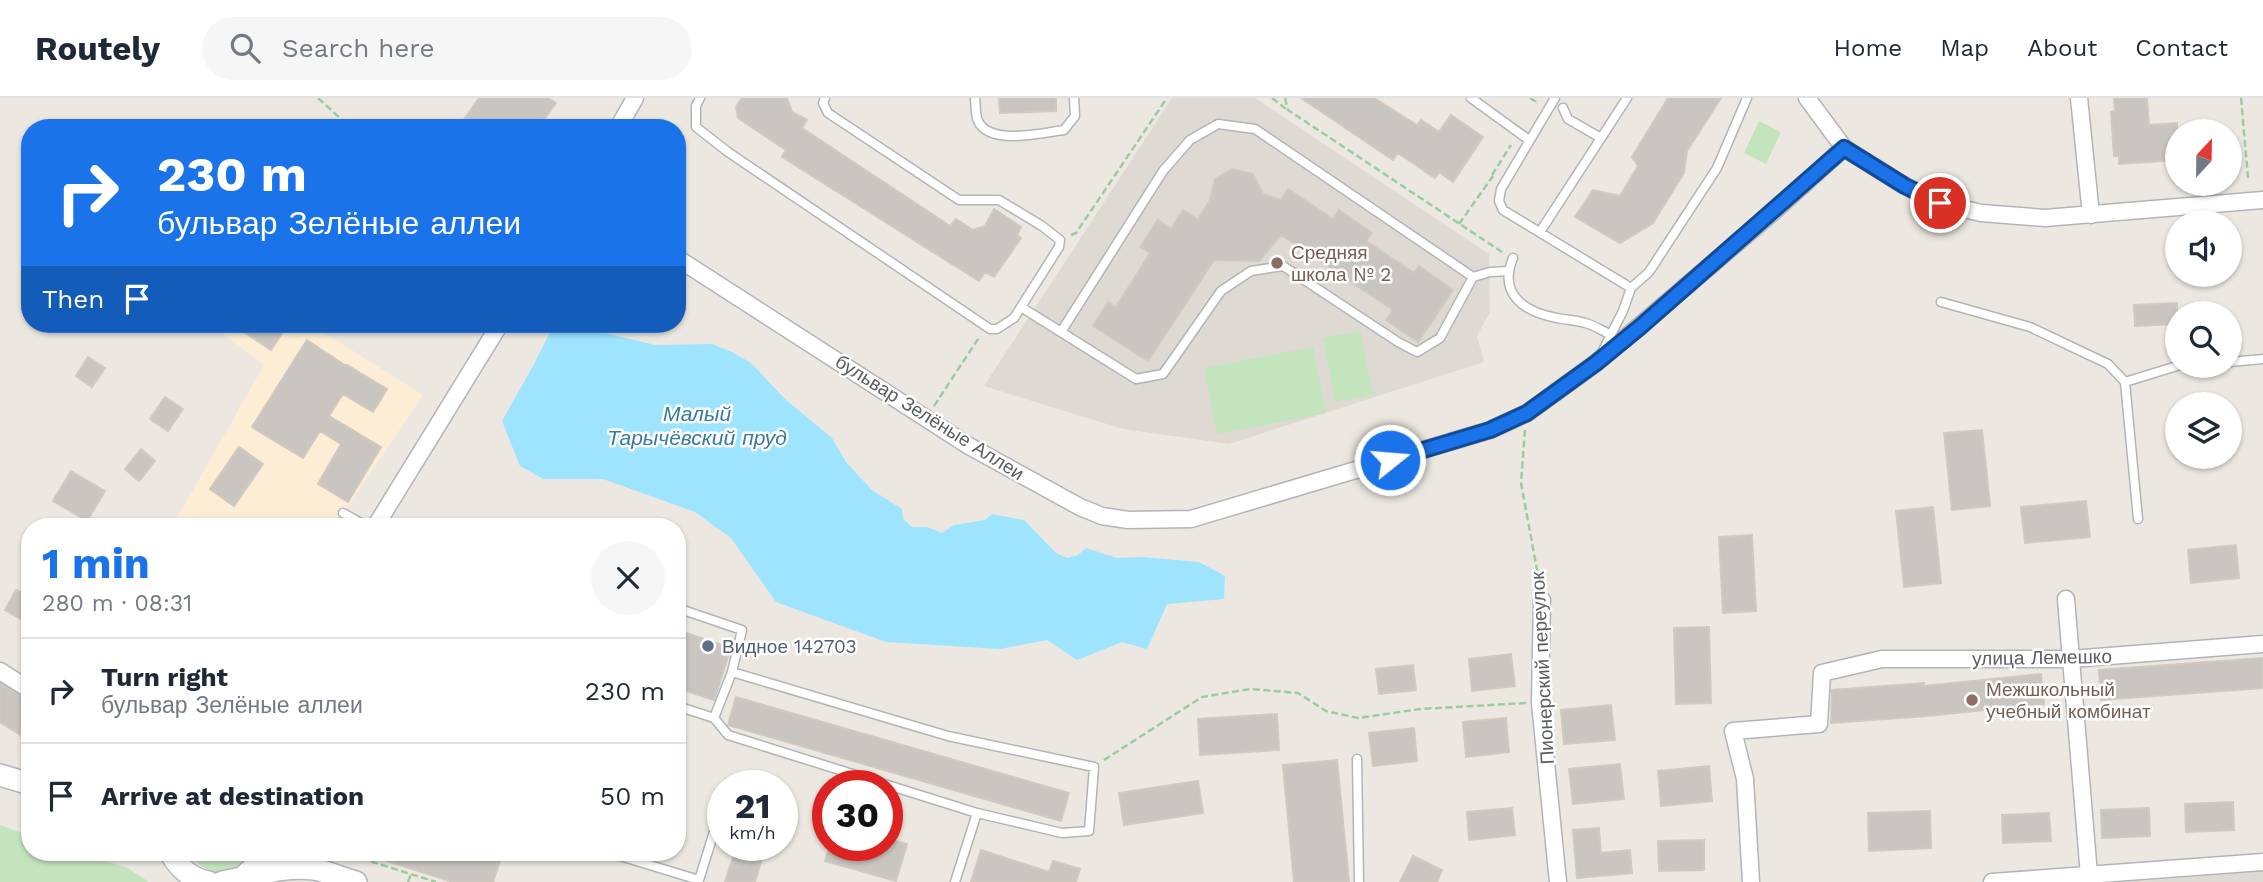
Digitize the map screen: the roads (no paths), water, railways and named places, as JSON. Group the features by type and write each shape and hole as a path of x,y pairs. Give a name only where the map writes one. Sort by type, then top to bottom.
{"main road":[{"path":"0,775 21,781"},
{"path":"173,861 192,877 209,882"},
{"path":"234,880 260,861"},
{"path":"304,861 316,870"},
{"path":"234,880 290,869 316,870 356,882"}],"street":[{"path":"623,119 634,98"},
{"path":"1807,98 1844,148 1905,186 1940,203 1981,214 2046,218 2263,200"},
{"path":"2079,98 2091,215"},
{"name":"бульвар Зелёные Аллеи","path":"686,264 969,446 1080,507 1102,516 1128,520 1191,519 1490,430 1527,413 1596,363 1844,148"},
{"path":"378,518 494,333"},
{"path":"2066,599 2089,874"},
{"name":"Пионерский переулок","path":"1542,600 1540,703 1558,882"},
{"name":"улица Лемешко","path":"1751,882 1745,779 1733,731 1819,724 1822,673 1882,659 2071,660 2263,644"},
{"path":"0,671 21,684"},
{"path":"1992,882 2263,862"}],"lane":[{"path":"700,98 694,118 696,127 703,134 990,329 997,329 1014,318 1059,247 1060,240 999,200 959,200 828,113 823,103 825,98"},
{"path":"975,98 977,119 983,128 1001,137 1064,130 1075,116 1074,98"},
{"path":"1471,98 1529,140"},
{"path":"1555,98 1504,183 1499,201 1503,210 1631,288"},
{"path":"1540,232 1627,98"},
{"path":"1596,363 1631,288 1649,272 1717,168 1747,98"},
{"path":"1563,108 1568,119 1601,138"},
{"path":"1061,332 1163,171 1190,140 1218,124 1255,128 1473,277"},
{"path":"1513,258 1507,278 1511,292 1519,302 1534,312 1585,323 1610,334"},
{"path":"1021,307 1136,379 1163,374 1221,290 1251,271 1283,266 1398,342 1418,352 1440,338 1473,277 1490,272 1509,271"},
{"path":"1941,302 2030,327 2108,363 2125,382 2138,519"},
{"path":"2242,361 2263,359"},
{"path":"2125,382 2165,370"},
{"path":"344,513 356,518"},
{"path":"686,611 742,630 732,672 714,718"},
{"path":"686,709 714,718 728,735 977,813 1062,833 1089,831 1094,767 948,736 732,672"},
{"path":"1357,759 1359,882"},
{"path":"956,882 977,813"},
{"path":"637,861 699,880 707,854"}],"water":[{"name":"Малый Тарычёвский пруд","path":"550,333 605,333 655,345 712,344 751,363 786,400 832,438 846,462 872,490 902,509 903,519 912,527 927,527 942,533 954,525 985,520 992,514 1024,520 1056,553 1067,558 1078,555 1086,548 1117,558 1142,557 1199,562 1225,576 1224,599 1167,604 1147,649 1122,642 1077,660 1047,640 1000,649 886,642 776,602 731,538 695,512 603,479 543,479 520,466 502,421"}],"place":[{"name":"Средняя школа № 2","path":"1277,263"},
{"name":"Видное 142703","path":"708,646"},
{"name":"Межшкольный учебный комбинат","path":"1972,700"}]}
